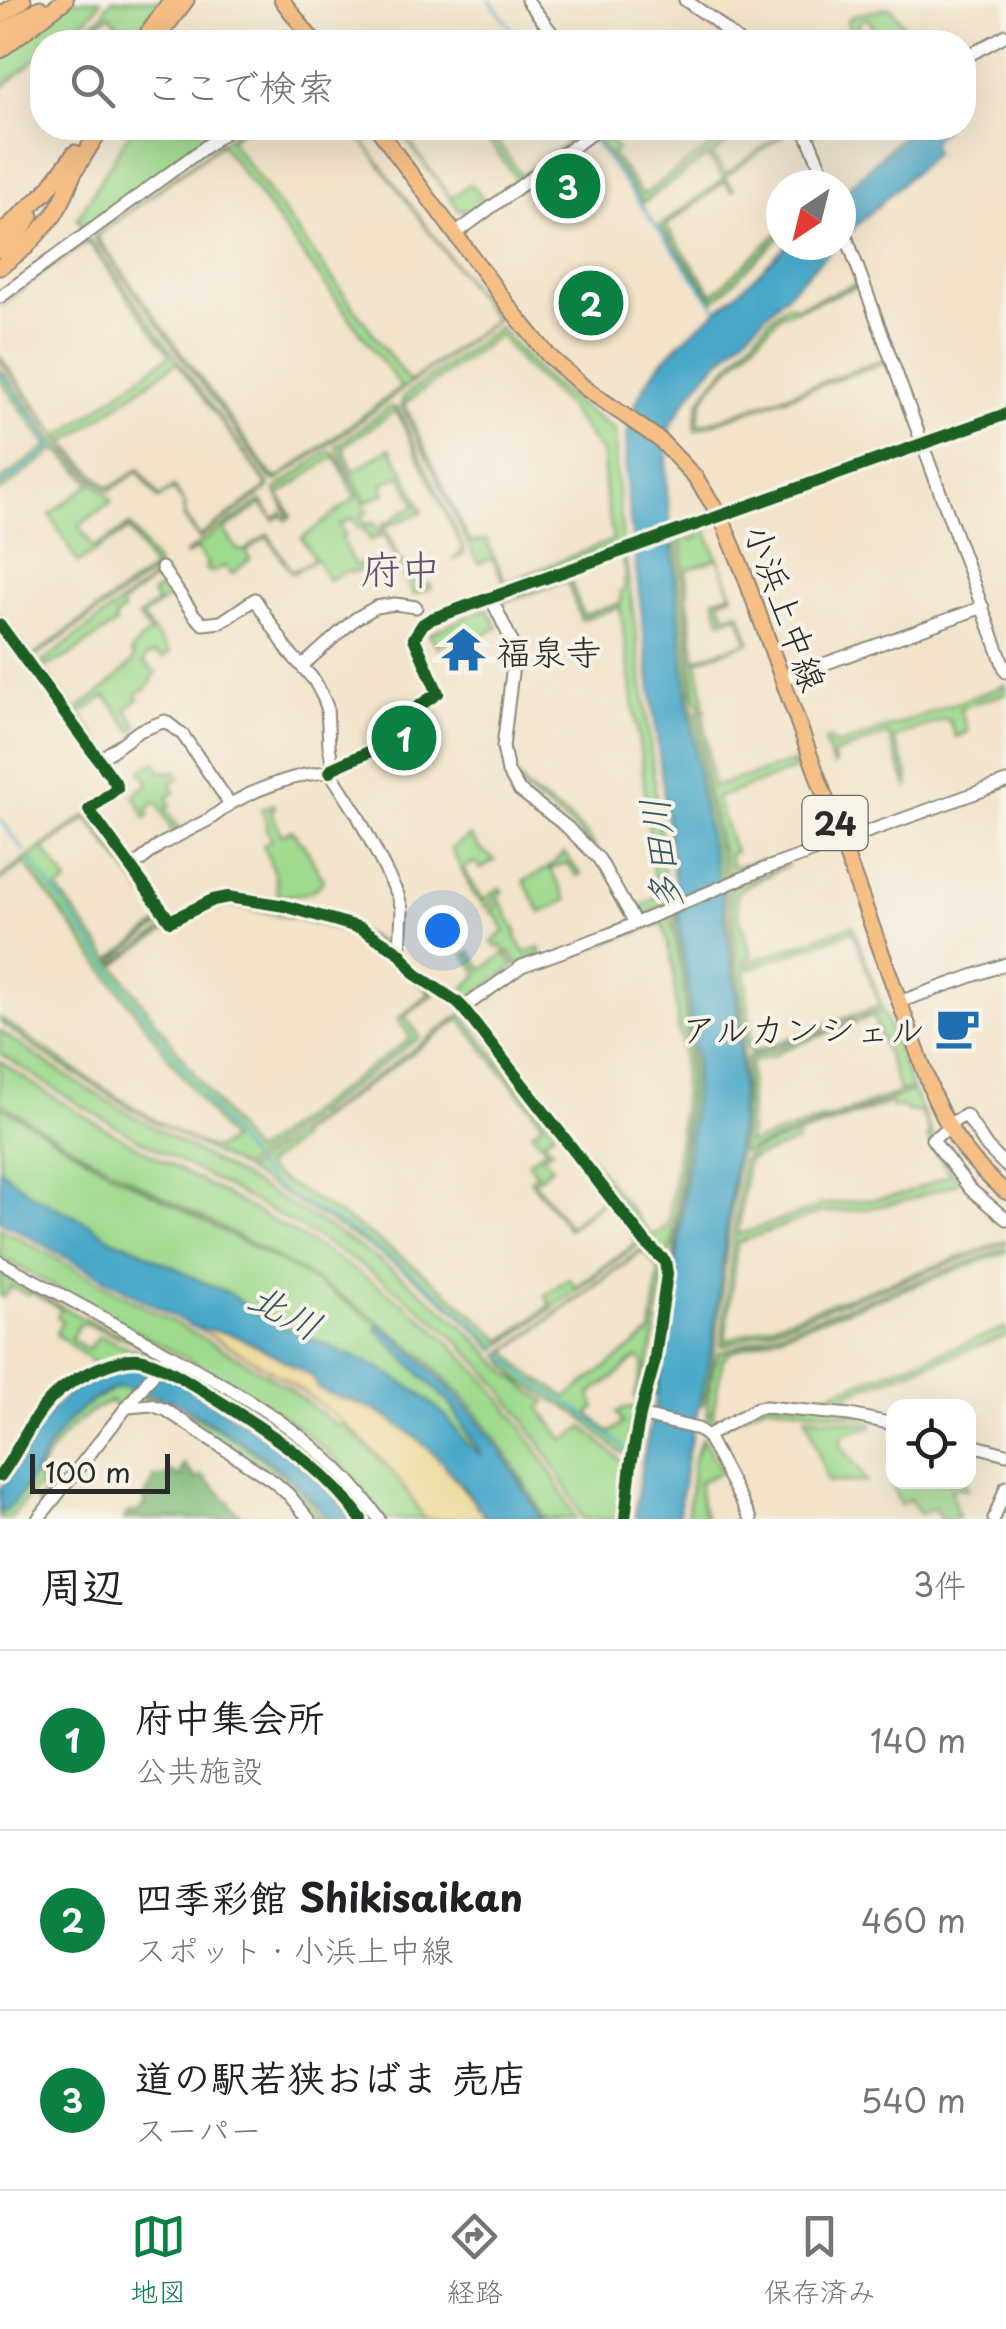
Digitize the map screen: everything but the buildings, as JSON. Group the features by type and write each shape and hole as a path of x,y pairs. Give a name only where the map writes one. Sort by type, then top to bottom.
{"highway":[{"path":"0,16 23,0"},
{"path":"0,34 52,0"},
{"path":"0,50 65,0"},
{"path":"151,30 172,0"},
{"path":"163,30 186,0"},
{"path":"0,250 18,234 83,140"},
{"path":"0,267 45,227 94,140"},
{"path":"0,234 46,192"}],"main road":[{"path":"282,0 305,30"},
{"name":"小浜上中線","path":"386,140 548,355 585,388 676,454 722,517 934,1098 974,1163 1003,1190"}],"street":[{"path":"527,0 550,30"},
{"path":"685,0 725,30"},
{"path":"976,51 1006,35"},
{"path":"0,297 216,140"},
{"path":"455,234 578,140"},
{"path":"809,140 822,170"},
{"path":"855,260 1006,672"},
{"path":"131,868 160,845 230,804 286,781 331,770 371,751 413,710 438,692 414,638 431,619 1006,414"},
{"path":"162,568 203,624 225,620 255,599 289,652 318,686 327,707 331,770 398,895 402,909 400,953"},
{"path":"491,598 516,648 503,747 508,772 519,790 568,827 599,860 635,923"},
{"path":"302,666 355,619 376,607 396,604 416,608"},
{"path":"782,679 982,608"},
{"path":"0,625 117,788 89,810 170,921 219,898 244,899 285,906 361,928 400,953 415,974 463,1008 646,1243 666,1261 668,1274 659,1337 631,1464 625,1519"},
{"path":"99,760 138,731 165,721 183,735 230,804"},
{"path":"463,1008 522,966 841,840 1006,782"},
{"path":"899,1002 1006,964"},
{"path":"1006,1166 987,1147 966,1115 932,1139 970,1188 1006,1218"},
{"path":"0,1262 166,1359 249,1400 338,1468 379,1519"},
{"path":"38,1519 166,1359"},
{"path":"132,1402 166,1410 273,1481 309,1519"},
{"path":"643,1416 703,1432 766,1406 886,1422"},
{"path":"703,1432 751,1519"},
{"path":"976,1446 1006,1454"},
{"path":"994,1519 1006,1487"}],"green space":[{"path":"72,0 101,0 72,30 33,30"},
{"path":"113,0 161,0 140,30 122,30 110,15 83,30 103,15"},
{"path":"891,8 908,30 870,30 873,27 868,18 858,23 860,28 849,30 847,20"},
{"path":"30,33 30,64 0,89 0,56"},
{"path":"125,140 206,140 83,229 77,219"},
{"path":"224,140 230,140 409,382 495,320 362,140 496,320 331,443 276,481 270,478 94,237","holes":["221,144 401,387 279,478 272,476 96,236"]},
{"path":"407,140 451,198 471,184 486,203 517,179 488,140 496,140 522,176 567,143 565,140 572,140 475,213 468,215 459,210"},
{"path":"596,140 610,140 617,150 612,154 643,195 719,140 731,140 712,155 726,174 776,140 725,177 734,190 725,182 666,226 713,294 766,244 766,251 714,301 660,226 724,179 707,156 643,203"},
{"path":"91,241 269,485 268,489 199,539 184,517 184,504 173,489 158,499 138,471 109,491 65,445 0,360 59,437 170,355 89,243 0,305 82,243","holes":["177,362 266,488 199,537 185,516 185,504 174,487 159,497 139,469 114,486 106,486 65,443"]},
{"path":"859,283 888,361 695,430 700,401 712,384 770,319 787,304 796,307","holes":["859,286 885,359 724,418 697,425 703,400 713,385 781,315"]},
{"path":"499,327 545,378 615,430 623,544 506,586 492,558 478,564 401,405 404,396","holes":["499,335 524,366 565,404 603,455 613,540 506,583 486,540 470,543 404,404"]},
{"path":"0,368 55,442 111,499 79,526 94,548 130,525 157,565 154,572 31,660 0,614 33,656 152,567 129,529 78,563 50,514 91,483 59,451 0,491 0,481 48,446 0,380"},
{"path":"389,407 397,408 400,413 465,551 451,561 462,547 396,410 343,447 354,471 390,448 405,473 423,512 384,527 418,589 430,584 432,588 413,595 382,528 395,516 416,506 401,475 382,484 385,493 366,502 336,446"},
{"path":"330,450 336,454 368,512 361,516 366,525 374,522 381,536 370,540 352,518 340,525 345,535 341,538 354,565 367,564 369,571 344,572 328,580 316,559 292,573 267,536 246,552 250,559 232,574 224,566 209,572 197,549 186,556 261,500 274,519 282,513 286,519 289,517 275,490","holes":["335,456 355,498 302,538 314,559 292,572 268,534 244,551 238,550 224,530 262,504 274,520 282,515 286,520 292,516 279,495"]},
{"path":"705,527 718,558 686,570 696,659 748,642 739,615 721,621 714,599 731,593 720,564 733,595 719,600 726,616 740,612 750,642 697,661 704,699 699,705 695,696 681,535 688,533 692,540 699,537 696,530"},
{"path":"677,537 705,792 724,879 719,881 690,711 673,539"},
{"path":"622,556 625,557 643,687 667,904 640,916 604,861 637,908 656,898 620,607 581,620 567,581 503,602 501,606 520,648 508,743 513,771 527,790 587,835 602,858 570,825 521,788 510,771 505,747 518,647 496,601 569,576 583,615 621,603 626,578"},
{"path":"158,575 163,575 175,593 142,617 170,654 164,658 153,653 143,663 156,672 148,687 136,694 139,699 126,709 138,726 133,732 106,696 80,714 106,751 97,751 37,666","holes":["161,578 165,585 152,594 157,602 138,617 150,633 131,652 132,663 75,711 42,668 67,657 116,624 122,604 155,579"]},
{"path":"487,608 498,628 473,640 469,632 437,647 429,634"},
{"path":"1006,685 1006,693 960,708 968,732 956,737 949,721 944,719 894,738 908,775 908,788 888,734 833,755 833,766 824,741 830,739 837,746"},
{"path":"706,710 703,712 713,787 793,762 796,769 716,798 735,852 729,855 732,867 762,860 761,864 728,878 708,793 698,711"},
{"path":"155,762 162,772 175,770 180,777 171,783 175,793 167,798 171,805 166,808 180,832 174,835 158,804 155,802 147,810 150,816 146,818 134,795 149,783 141,770"},
{"path":"274,804 271,810 281,835 292,830 323,880 309,892 278,896 275,875 263,845 272,840 261,809"},
{"path":"88,816 163,917 162,924 113,964 171,924 229,900 288,910 369,937 387,948 408,972 436,992 405,1016 420,1037 242,1168 140,1114 0,1022 0,1018 177,1132 217,1148 230,1140 25,863 0,878","holes":["87,818 162,917 161,922 110,960 58,890 68,882 44,849","230,905 361,935 384,948 428,990 428,995 398,1019 411,1038 253,1153 115,966 186,920"]},
{"path":"470,836 495,860 481,869 475,862 463,869 483,900 500,888 503,891 487,908 473,893 451,849"},
{"path":"564,853 581,874 577,876 567,863 550,869 567,900 541,913 524,881 548,868"},
{"path":"789,864 736,895 752,956 744,964 853,925 882,1007 750,1055 729,888","holes":["853,931 880,1006 754,1051 745,970"]},
{"path":"725,889 743,1033 743,1110 716,1344 704,1405 700,1405 713,1342 740,1109 740,1032 721,891"},
{"path":"500,900 525,953 539,947 542,954 518,964 509,951 506,954 515,966 469,999 460,992 479,974 465,955 470,952 482,969 505,954 501,945 496,947 492,942 505,931 491,912"},
{"path":"676,910 692,1027 694,1085 671,1304 655,1396 651,1395 659,1365 675,1246 690,1084 689,1032 673,911"},
{"path":"669,915 684,999 688,1084 672,1245 666,1256 649,1242 470,1008 524,969","holes":["663,923 673,966 682,1047 680,1125 668,1226 651,1236 474,1009 525,970"]},
{"path":"883,1011 912,1088 742,1153 747,1059","holes":["873,1016 900,1092 829,1119 748,1144 751,1062"]},
{"path":"462,1014 555,1131 544,1140 552,1149 543,1156 552,1167 534,1182 569,1226 606,1197 640,1243 495,1350 457,1312 407,1273 245,1171","holes":["460,1019 543,1123 532,1132 546,1149 528,1162 537,1174 530,1180 568,1229 605,1200 636,1239 634,1245 576,1287 569,1278 545,1295 551,1305 502,1341 420,1271 264,1166 299,1140 299,1134"]},
{"path":"0,1031 90,1091 325,1226 421,1291 513,1377 546,1401 540,1408 564,1440 584,1427 627,1466 621,1519 583,1519 538,1440 502,1390 461,1345 407,1298 305,1231 120,1129 39,1079 0,1053"},
{"path":"0,1061 82,1115 297,1235 414,1312 458,1351 498,1395 548,1468 576,1519 545,1519 481,1419 410,1345 307,1275 82,1153 0,1102"},
{"path":"913,1091 959,1182 909,1200 819,1213 737,1243 725,1341 1006,1243 721,1347 742,1160 753,1151","holes":["890,1103 893,1108 921,1113 930,1133 927,1138 950,1175 904,1194 818,1205 738,1235 747,1160 797,1142 796,1136"]},
{"path":"0,1106 105,1169 286,1265 380,1325 377,1326 451,1405 482,1456 465,1442 446,1416 384,1370 283,1326 227,1292 136,1247 113,1240 32,1195 0,1169"},
{"path":"0,1228 241,1359 339,1427 343,1424 397,1476 424,1519 384,1519 342,1465 274,1410 0,1257"},
{"path":"647,1248 664,1270 655,1336 640,1401 635,1397 644,1363 638,1358 590,1394 595,1408 589,1414 610,1433 623,1423 617,1413 637,1408 629,1435 629,1454 620,1452 579,1415 520,1380 500,1355 642,1249","holes":["645,1252 659,1270 651,1333 567,1397 526,1372 507,1351 640,1253"]},
{"path":"1006,1248 1006,1252 731,1352 723,1359 713,1412 717,1420 760,1397 807,1402 1006,1328 1006,1336 849,1393 847,1409 886,1417 886,1420 767,1404 709,1430 708,1400 719,1353"},
{"path":"0,1274 138,1343 79,1325 71,1338 88,1349 99,1336 143,1353 149,1350 155,1363 133,1354 98,1366 56,1334 62,1321 57,1317 61,1309 11,1287 3,1297"},
{"path":"172,1365 227,1393 288,1434 325,1465 374,1519 365,1519 329,1477 292,1445 167,1367"},
{"path":"123,1387 194,1416 237,1442 276,1470 323,1519 315,1519 305,1506 153,1401 128,1396 118,1408 110,1401 97,1408 76,1423 52,1450 37,1474 37,1479 55,1492 42,1508 36,1503 45,1492 38,1486 10,1519 0,1519 65,1425 98,1398"},
{"path":"806,1416 872,1424 871,1428 843,1435 841,1441 866,1482 828,1482"},
{"path":"702,1438 722,1472 699,1482 706,1519 687,1519 694,1459"},
{"path":"184,1464 196,1479 202,1475 245,1519 124,1519 128,1512 135,1513 146,1505 144,1499 155,1477 171,1472 183,1476"},
{"path":"894,1489 951,1489 958,1517 941,1519 935,1508 920,1514 910,1499 900,1505"}],"sand":[{"path":"194,1327 231,1334 256,1345 312,1376 319,1389 370,1408 399,1424 442,1462 487,1519 424,1519 404,1487 353,1431 292,1384"}],"water":[{"path":"898,140 932,140 934,153 856,226 856,180"},
{"path":"772,260 821,260 708,372 671,425 667,490 684,669 701,799 722,896 738,1006 741,1081 713,1342 687,1457 678,1519 635,1519 673,1292 696,1057 627,494 628,433 634,409 657,368"},
{"path":"0,1169 32,1195 113,1240 227,1292 283,1326 384,1370 446,1416 465,1442 482,1456 451,1405 376,1329 380,1325 430,1368 472,1413 508,1462 542,1519 487,1519 436,1456 388,1418 319,1389 312,1376 256,1345 231,1334 193,1327 0,1221"},
{"path":"132,1364 168,1377 264,1437 320,1483 353,1519 328,1519 276,1466 171,1399 122,1387 95,1399 70,1419 23,1491 0,1514 0,1488 52,1410 88,1380"}],"waterway":[{"path":"490,0 512,30"},
{"path":"593,140 719,312"},
{"path":"0,372 54,446 0,486"},
{"path":"0,819 24,851"},
{"path":"30,859 249,1158"},
{"path":"254,1165 284,1192 343,1226 424,1282 497,1347"},
{"path":"503,1353 525,1377 579,1410 627,1450"}],"cycle path":[{"path":"330,772 371,751 384,735 438,693 414,638 431,619 1006,414"},
{"path":"0,625 115,782 117,788 89,810 170,921 228,897 285,906 361,928 400,953 415,974 463,1008 646,1243 665,1261 667,1274 654,1364 640,1415 625,1519"},
{"path":"0,1476 35,1419 62,1389 99,1368 139,1359 183,1379 270,1434 328,1481 361,1519"}],"place":[{"name":"道の駅若狭おばま 売店","path":"568,186"},
{"name":"四季彩館 Shikisaikan","path":"591,303"},
{"name":"福泉寺","path":"463,650"},
{"name":"府中集会所","path":"404,738"},
{"name":"アルカンシェル","path":"958,1027"}],"district":[{"name":"府中","path":"401,567"}],"water label":[{"name":"多田川","path":"659,855"},
{"name":"北川","path":"286,1310"}]}
